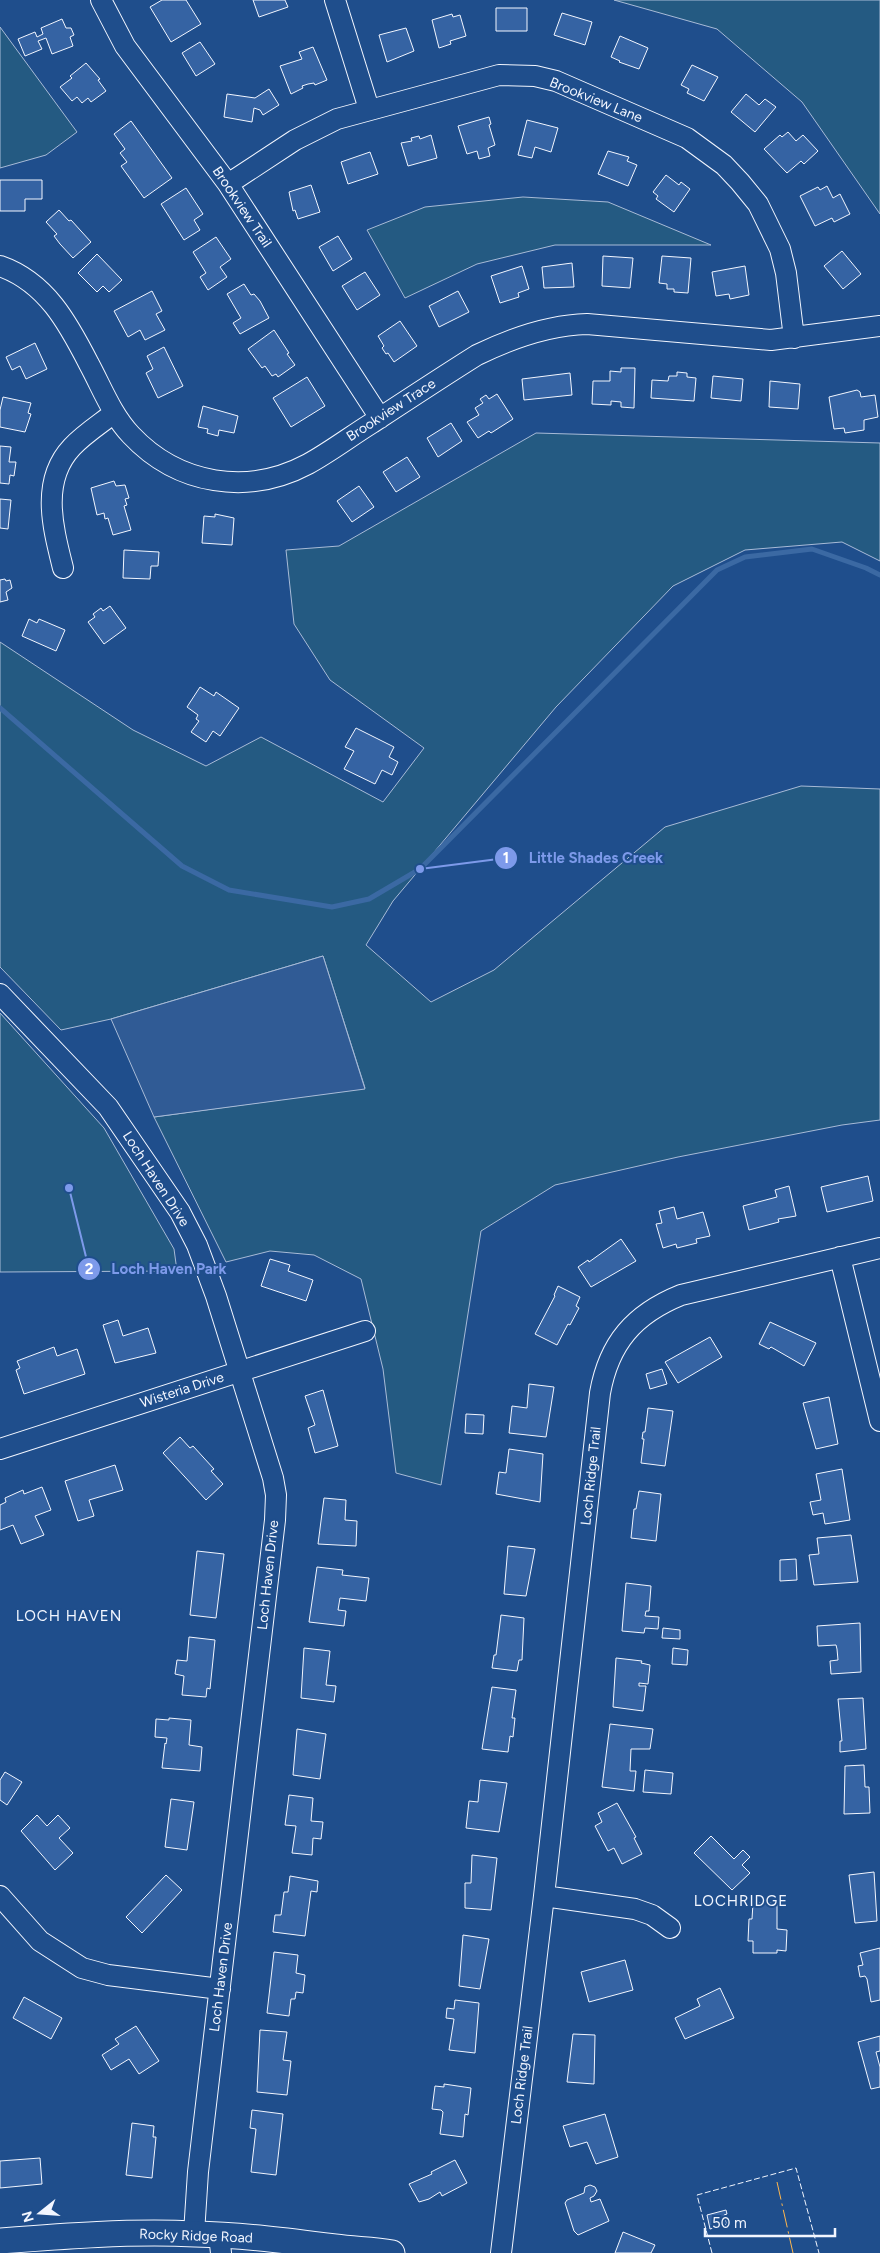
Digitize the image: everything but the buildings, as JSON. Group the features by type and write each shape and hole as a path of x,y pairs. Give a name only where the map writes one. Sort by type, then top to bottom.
{"main road":[{"name":"Rocky Ridge Road","path":"0,2241 93,2235 194,2234 220,2244 357,2250 373,2249 392,2253"}],"street":[{"name":"Brookview Trail","path":"100,0 125,46 228,184 380,418"},
{"path":"335,0 369,109"},
{"name":"Brookview Lane","path":"228,184 315,128 337,119 499,75 534,76 556,81 687,138 724,165 752,197 770,225 780,249 786,273 794,338"},
{"name":"Brookview Trace","path":"0,266 28,280 58,309 72,331 114,413 131,435 152,454 166,463 199,478 225,482 252,482 272,478 309,464 477,355 513,339 556,328 587,324 749,339 794,338 880,326"},
{"path":"63,568 52,522 51,501 59,466 71,447 114,413"},
{"name":"Loch Haven Drive","path":"0,994 108,1107 180,1212 198,1245 240,1372 273,1478 276,1495 275,1520 198,2172 194,2234"},
{"name":"Loch Ridge Trail","path":"501,2253 603,1376 610,1358 629,1328 642,1315 662,1303 681,1295 880,1248"},
{"path":"840,1257 880,1422"},
{"name":"Wisteria Drive","path":"0,1449 365,1331"},
{"path":"0,1896 40,1941 82,1968 108,1975 220,1989"},
{"path":"544,1896 635,1909 652,1915 670,1928"}],"shaded area":[{"path":"614,0 880,0 880,214 802,102 717,29"},
{"path":"0,27 77,132 46,155 0,168"},
{"path":"523,197 608,202 711,245 555,245 477,264 405,298 367,230 425,207"},
{"path":"536,433 880,443 880,561 842,542 745,550 673,586 556,707 393,901 366,945 431,1002 494,970 665,827 801,786 880,789 880,1120 842,1125 678,1157 555,1185 481,1231 441,1485 396,1473 383,1369 361,1279 314,1255 270,1251 226,1262 154,1117 365,1088 323,956 111,1019 61,1030 0,967 0,642 133,730 206,766 261,737 383,802 424,748 330,680 294,624 286,550 339,546"},
{"path":"323,956 365,1089 154,1117 111,1019"},
{"path":"0,1013 104,1128 174,1249 177,1271 0,1272"}],"waterway":[{"path":"0,708 182,866 229,890 332,907 369,899 420,869 717,570 745,557 812,549 866,568 880,575"}],"fence":[{"path":"712,2253 697,2195 796,2168 819,2253"}],"power":[{"path":"777,2182 793,2253"}],"place":[{"name":"Little Shades Creek","path":"420,869"},
{"name":"Loch Haven Park","path":"69,1188"}],"district":[{"name":"LOCH HAVEN","path":"69,1616"},
{"name":"LOCHRIDGE","path":"741,1901"}]}
